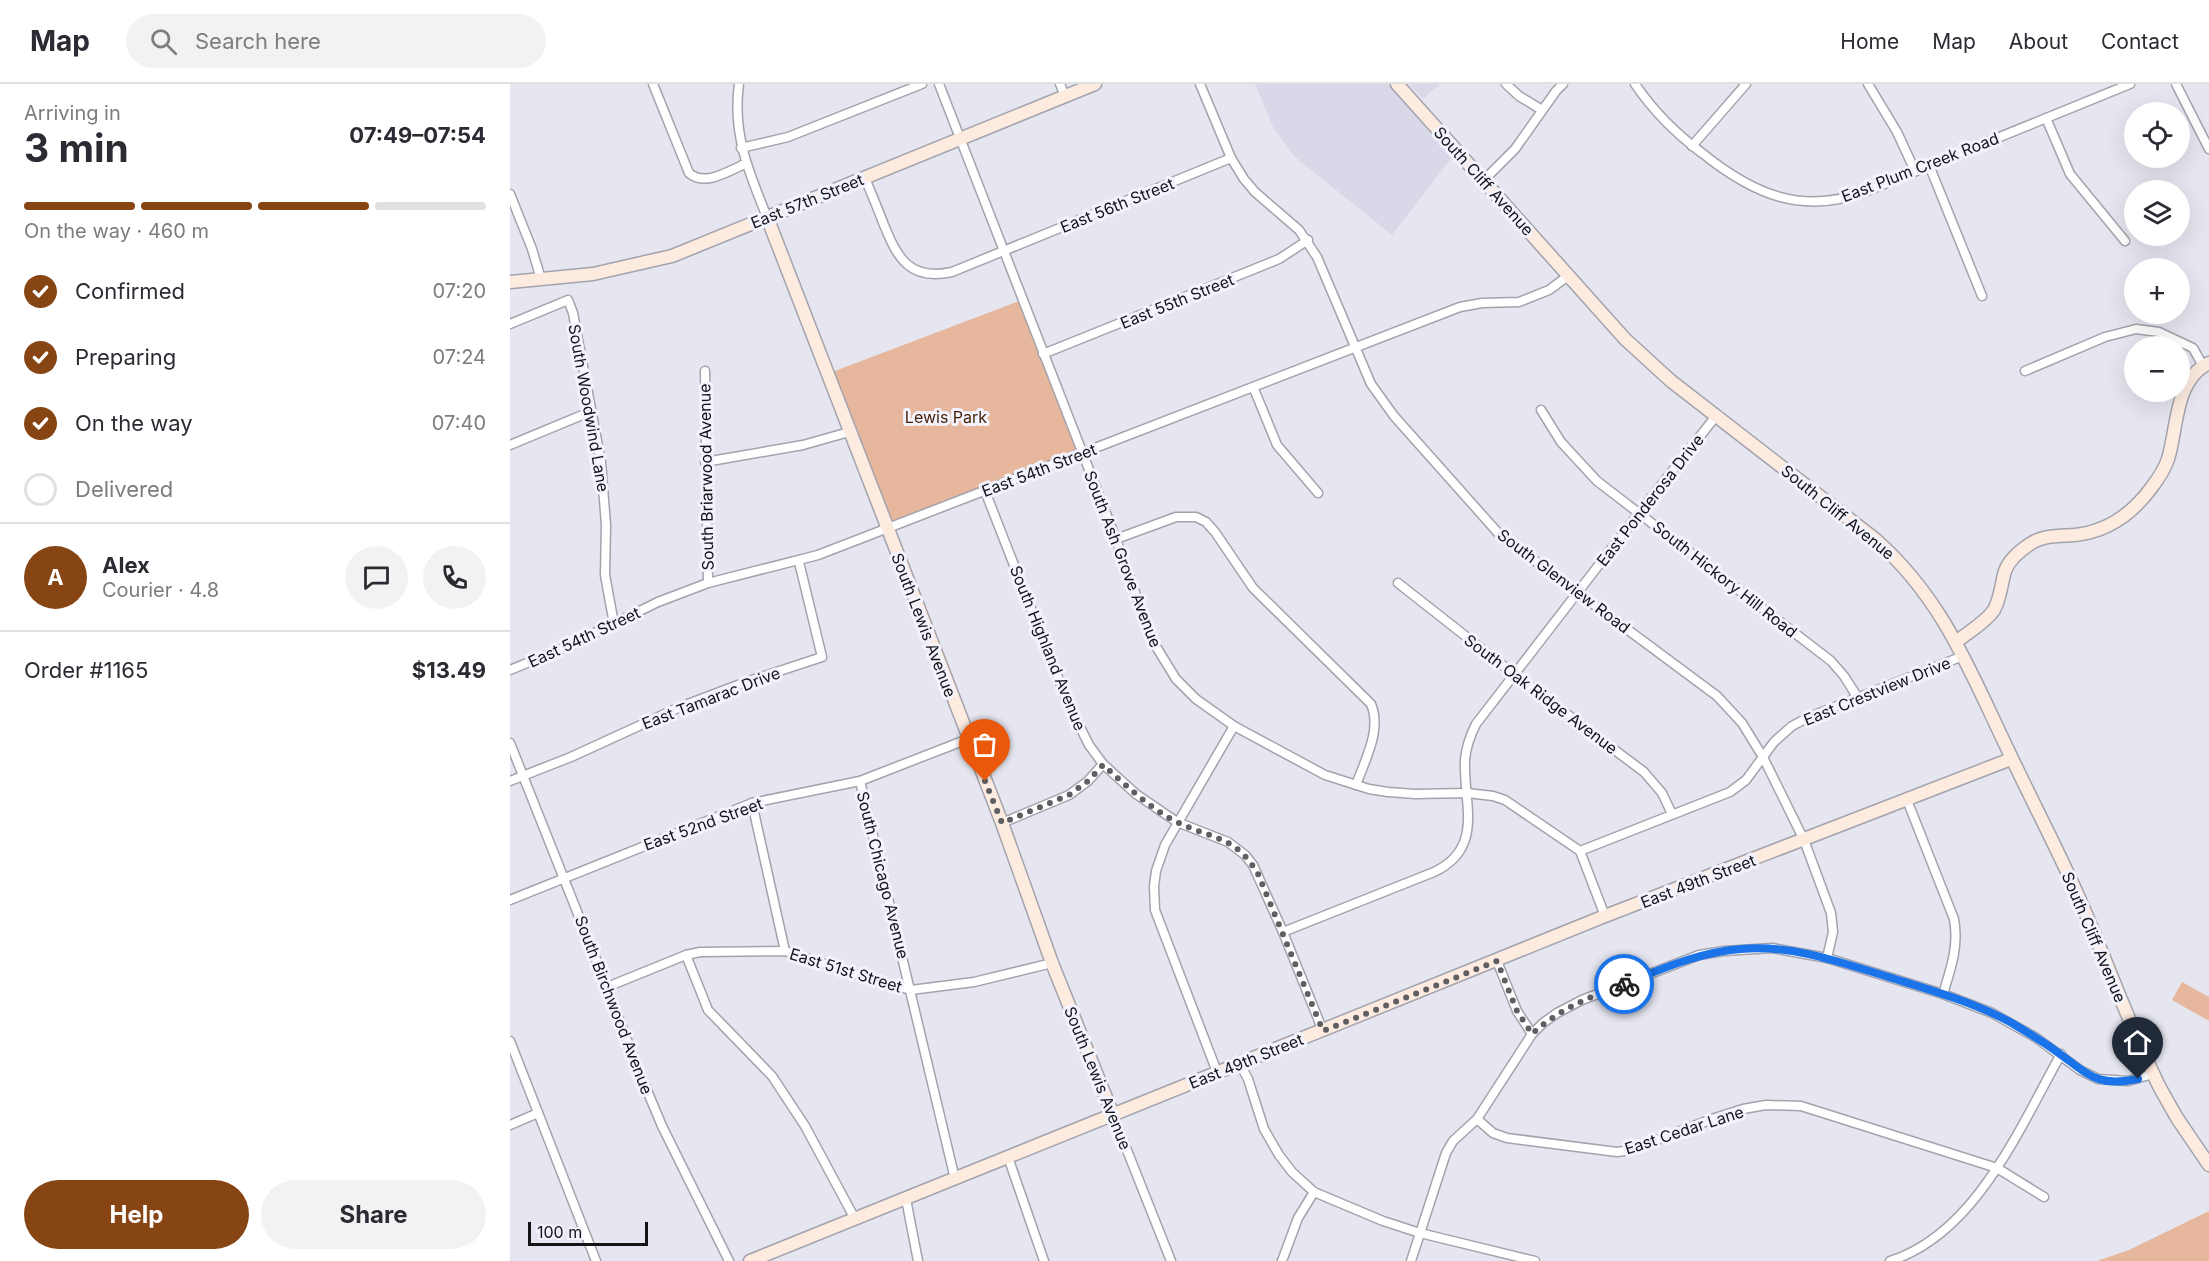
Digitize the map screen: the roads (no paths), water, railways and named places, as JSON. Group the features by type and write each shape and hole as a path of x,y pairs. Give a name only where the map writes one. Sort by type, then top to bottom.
{"street":[{"path":"653,84 689,172 698,179 706,179 745,164"},
{"name":"South Lewis Avenue","path":"739,84 737,113 745,164 1002,823 1052,963 1171,1261"},
{"path":"741,148 788,137 922,84"},
{"name":"South Ash Grove Avenue","path":"939,84 1116,539 1152,640 1176,679 1196,699 1234,726 1315,770 1356,785 1378,790 1415,794 1467,793 1493,796 1505,800 1580,851"},
{"path":"1060,84 1065,96"},
{"name":"East 57th Street","path":"510,282 613,270 666,258 1095,84"},
{"name":"South Glenview Road","path":"1200,84 1231,158 1244,179 1255,192 1308,240 1371,384 1394,416 1499,534 1725,704 1742,723 1804,840 1831,913 1833,932 1827,958"},
{"name":"South Cliff Avenue","path":"1397,84 1625,339 1671,381 1891,553 1932,602 1956,642 2073,884 2153,1074 2177,1118 2209,1165"},
{"path":"1506,84 1519,96 1542,110"},
{"path":"1484,180 1515,149 1563,84"},
{"name":"East Plum Creek Road","path":"1635,84 1662,119 1692,146 1743,183 1770,195 1817,202 1845,199 2130,84"},
{"path":"1692,146 1746,84"},
{"path":"1868,84 1897,132 1915,171"},
{"path":"2176,84 2209,149"},
{"path":"2046,118 2070,174 2124,241"},
{"name":"East 56th Street","path":"865,178 897,254 917,271 931,274 952,272 1231,158"},
{"path":"1929,165 1982,296"},
{"path":"510,194 532,249 541,279"},
{"name":"East 55th Street","path":"1043,354 1279,259 1308,240"},
{"name":"East 54th Street","path":"510,670 568,646 658,602 708,583 799,562 1254,389 1460,307 1482,303 1519,302 1534,298 1568,276"},
{"name":"South Woodwind Lane","path":"510,324 568,300 592,411 605,499 605,575 614,624"},
{"path":"1956,642 1987,619 2001,593 2006,569 2014,557 2031,543 2052,536 2076,535 2106,528 2136,507 2153,486 2167,461 2183,392 2193,375 2206,364 2193,348 2159,332 2136,329 2105,337 2025,372"},
{"name":"South Briarwood Avenue","path":"705,371 708,583"},
{"path":"1254,389 1277,445 1318,493"},
{"name":"South Hickory Hill Road","path":"1541,410 1561,442 1597,481 1831,661 1858,698"},
{"path":"510,445 592,411"},
{"name":"East Ponderosa Drive","path":"1283,932 1434,872 1450,862 1462,848 1467,837 1469,823 1465,759 1472,733 1639,513 1716,416"},
{"path":"705,462 803,445 849,432"},
{"name":"South Highland Avenue","path":"985,491 1072,713 1089,745 1103,765 1136,794 1177,822 1221,838 1245,855 1258,874 1323,1031"},
{"path":"1116,539 1176,517 1196,517 1206,522 1215,531 1253,588 1371,704 1376,724 1356,785"},
{"name":"East Tamarac Drive","path":"510,781 571,757 680,707 746,681 822,657 799,562"},
{"name":"South Oak Ridge Avenue","path":"1398,583 1644,772 1662,793 1672,814"},
{"name":"East Crestview Drive","path":"1580,851 1730,792 1746,780 1780,736 1809,717 1963,656"},
{"path":"1217,1072 1159,923 1155,910 1154,886 1157,865 1164,845 1234,726"},
{"name":"East 52nd Street","path":"510,900 752,803 860,781 968,739"},
{"name":"South Birchwood Avenue","path":"510,743 638,1070 662,1126 729,1261"},
{"name":"East 49th Street","path":"750,1261 1605,916 2012,759"},
{"path":"1002,823 1069,795 1088,781 1103,765"},
{"name":"South Chicago Avenue","path":"860,781 954,1179"},
{"path":"1907,800 1954,919 1957,943 1943,994"},
{"path":"752,803 785,951"},
{"path":"1580,851 1605,916"},
{"path":"1411,1261 1446,1154 1453,1142 1477,1119 1532,1034 1557,1013 1582,1000 1700,955 1743,948 1772,948 1827,958 1943,994 1992,1013 2036,1036 2080,1070 2098,1079 2128,1081 2153,1074"},
{"name":"East 51st Street","path":"607,987 686,955 700,952 785,951 911,990 974,982 1052,963"},
{"path":"686,955 708,1010 772,1076 805,1126 855,1219"},
{"path":"1497,961 1517,1011 1532,1034"},
{"path":"510,1041 596,1261"},
{"path":"1890,1261 1918,1249 1952,1225 1997,1168 2061,1054"},
{"path":"1240,1064 1248,1079 1264,1129 1278,1155 1292,1172 1314,1192 1420,1233 1535,1261"},
{"name":"East Cedar Lane","path":"1477,1119 1493,1134 1507,1138 1617,1152 1631,1150 1743,1109 1785,1105 1801,1106 1997,1168 2044,1197"},
{"path":"510,1125 538,1113"},
{"path":"1008,1157 1044,1261"},
{"path":"1282,1261 1298,1218 1314,1192"},
{"path":"906,1199 918,1261"}],"park label":[{"name":"Lewis Park","path":"946,417"}]}
